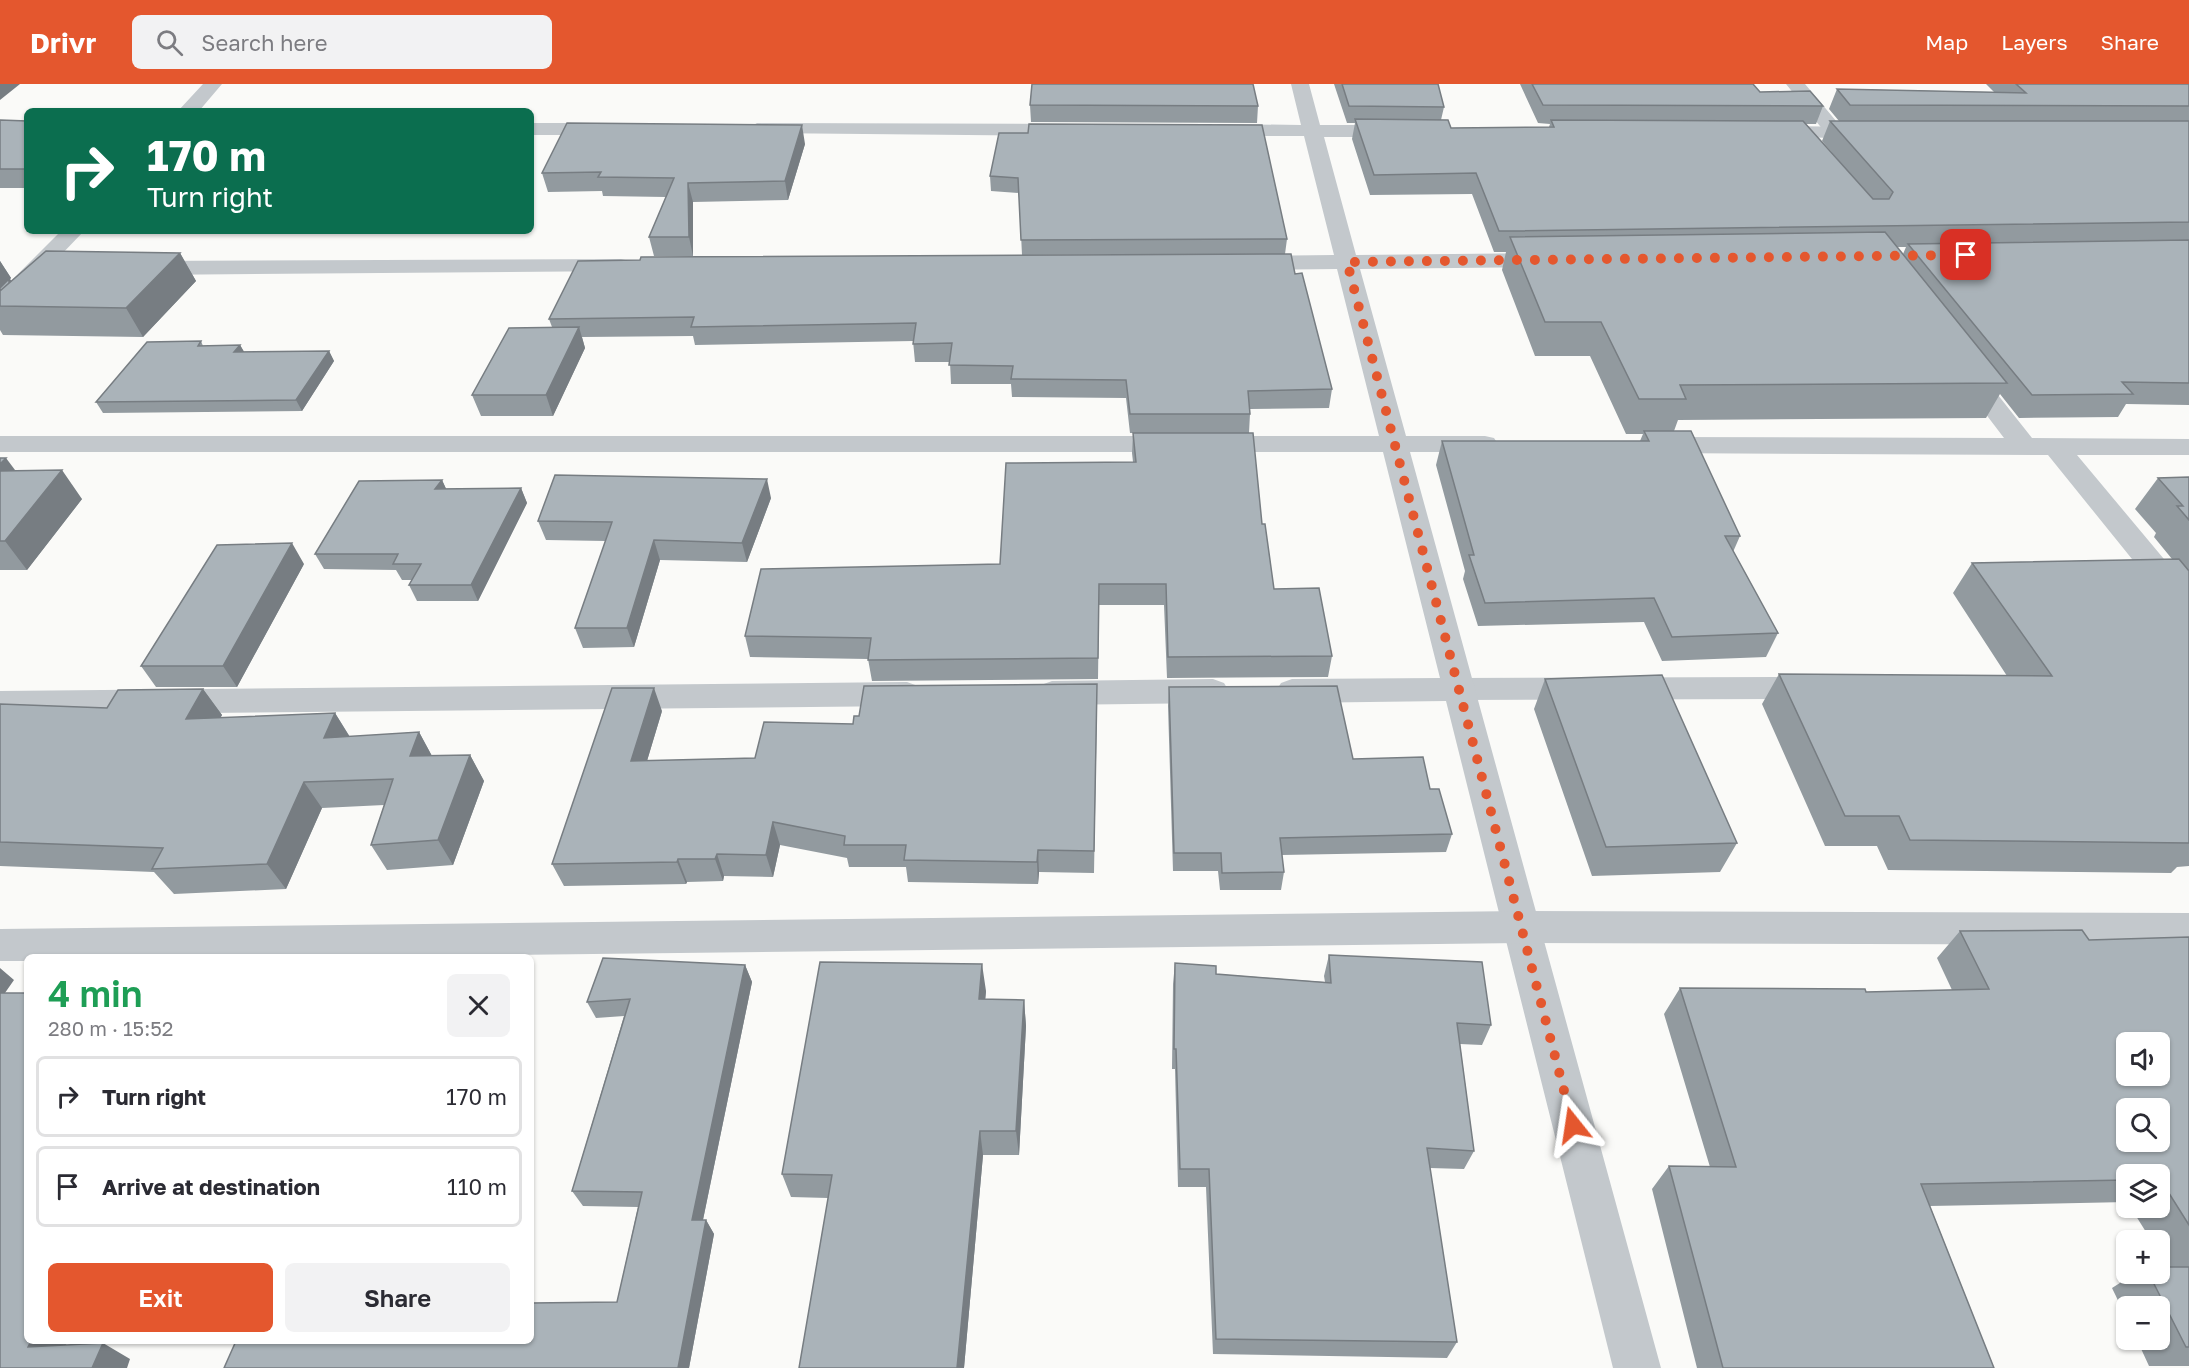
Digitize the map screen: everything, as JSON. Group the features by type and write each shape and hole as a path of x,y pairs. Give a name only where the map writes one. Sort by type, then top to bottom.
{"street":[{"path":"191,108 213,84"},
{"path":"1300,84 1637,1368"},
{"path":"534,129 626,129"},
{"path":"732,129 1099,130"},
{"path":"1205,130 1419,131"},
{"path":"1753,132 1894,133"},
{"path":"0,305 70,234"},
{"path":"1228,263 1570,260"},
{"path":"121,268 645,266"},
{"path":"38,268 61,268"},
{"path":"1954,356 2025,447"},
{"path":"0,444 1513,444"},
{"path":"1632,445 2189,447"},
{"path":"2057,448 2189,609"},
{"path":"1028,693 1458,689"},
{"path":"0,703 932,694"},
{"path":"0,945 1521,927 2189,929"}],"lane":[{"path":"1795,84 1835,132"},
{"path":"1801,132 1815,148"},
{"path":"1458,689 1840,688"}],"building":[{"path":"1032,84 1253,84 1258,106 1030,105"},
{"path":"1342,84 1438,84 1444,107 1349,106"},
{"path":"1532,84 1753,84 1760,92 1810,91 1823,106 1543,105"},
{"path":"2016,84 2189,84 2189,106 1850,105 1837,89 2026,93"},
{"path":"1355,119 1448,120 1451,128 1554,127 1551,120 1803,121 1873,199 1889,199 1893,192 1830,121 2189,121 2189,222 1499,231 1476,173 1374,175"},
{"path":"0,120 24,121 24,169 0,169"},
{"path":"567,123 802,125 785,181 688,183 689,237 649,237 674,178 598,177 601,172 542,173"},
{"path":"1029,124 1262,125 1287,239 1021,240 1018,178 990,176 999,133 1028,133"},
{"path":"1885,232 2007,383 1680,385 1686,399 1639,399 1601,322 1545,322 1510,237"},
{"path":"2189,240 2189,383 2122,382 2133,394 2032,395 1908,244"},
{"path":"46,251 180,253 126,308 0,306 0,291"},
{"path":"1291,254 1295,274 1302,273 1332,389 1248,391 1250,414 1130,414 1126,380 1011,379 1013,366 949,365 952,343 913,344 916,323 691,327 694,317 549,319 578,261 640,260 641,257"},
{"path":"9,279 9,283 0,291 0,288"},
{"path":"579,327 546,395 472,395 509,328"},
{"path":"201,341 198,346 240,345 234,352 329,351 296,400 96,402 147,342"},
{"path":"1644,431 1691,431 1740,536 1725,536 1778,633 1672,637 1654,598 1485,603 1469,555 1474,555 1442,441 1649,441"},
{"path":"1133,433 1253,433 1262,524 1265,524 1274,589 1319,588 1332,656 1168,657 1166,584 1099,584 1098,658 868,660 871,638 745,636 761,569 1000,564 1006,463 1136,462"},
{"path":"62,470 5,541 0,541 0,471"},
{"path":"555,475 767,479 742,543 654,540 627,628 575,628 612,522 538,521"},
{"path":"2189,477 2189,520 2177,506 2183,506 2158,478"},
{"path":"442,480 435,489 521,488 471,585 409,585 421,564 393,564 398,554 315,554 359,481"},
{"path":"292,543 223,666 141,666 217,545"},
{"path":"2179,559 2189,571 2189,843 1910,840 1899,816 1845,816 1779,674 2052,676 1972,563"},
{"path":"1662,675 1737,843 1606,847 1545,679"},
{"path":"1097,684 1094,851 1038,850 1037,862 904,860 906,845 844,845 845,836 773,822 766,855 717,854 715,859 678,859 677,862 552,864 612,688 654,688 631,761 755,758 764,722 853,724 854,716 859,716 864,686"},
{"path":"1337,686 1353,759 1423,757 1430,789 1439,789 1452,834 1280,838 1284,872 1222,873 1221,853 1174,853 1169,687"},
{"path":"203,689 186,719 335,713 324,738 419,732 410,756 470,755 438,840 371,845 393,779 304,782 267,864 152,869 163,848 0,842 0,704 107,708 118,690"},
{"path":"2082,930 2089,940 2189,937 2189,1225 2170,1195 2170,1164 2116,1164 2116,1180 1921,1184 1994,1368 1723,1368 1669,1166 1736,1167 1680,988 1865,989 1866,992 1989,989 1960,931"},
{"path":"1329,955 1482,962 1491,1025 1457,1023 1474,1151 1427,1148 1457,1342 1216,1339 1209,1169 1180,1169 1176,1049 1174,1049 1175,963 1216,966 1216,974 1331,983"},
{"path":"603,958 745,965 692,1220 706,1220 678,1368 224,1368 235,1344 534,1344 534,1303 617,1302 642,1192 572,1191 630,999 587,1002"},
{"path":"820,962 982,964 979,999 1024,1000 1016,1131 980,1131 957,1368 799,1368 832,1175 782,1174"},
{"path":"0,993 24,993 24,1344 30,1344 28,1347 103,1344 92,1368 0,1368"},
{"path":"2170,1267 2189,1267 2189,1347 2186,1347 2170,1315 2170,1296 2160,1296 2154,1284 2170,1284"}],"route":[{"path":"1573,1125 1347,262 1966,255"}]}
